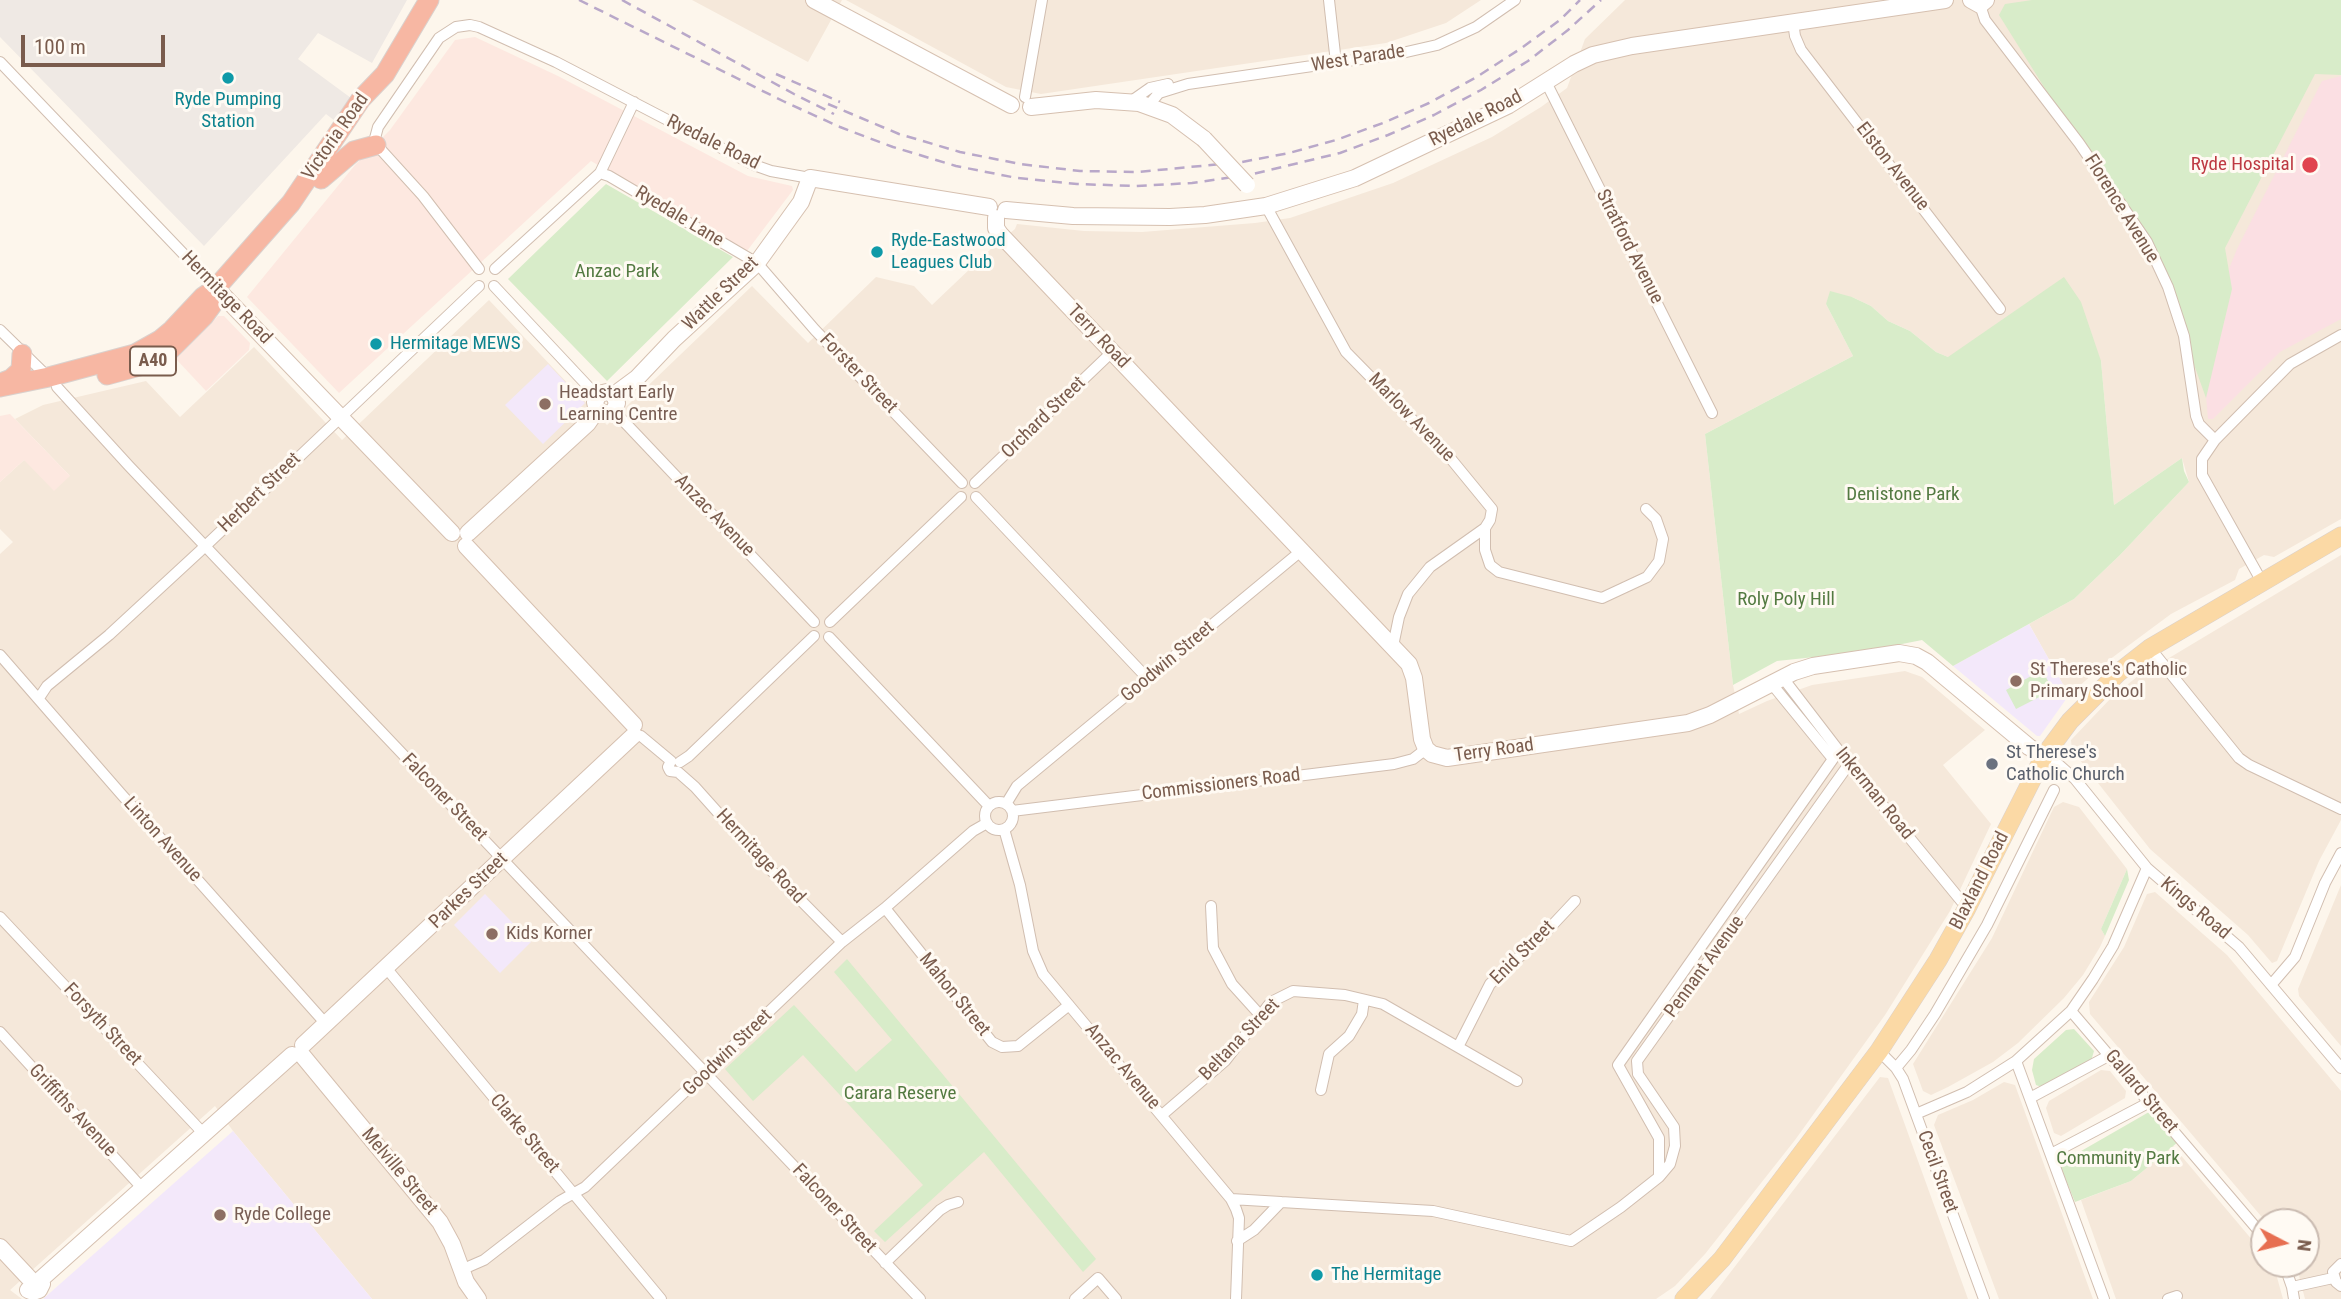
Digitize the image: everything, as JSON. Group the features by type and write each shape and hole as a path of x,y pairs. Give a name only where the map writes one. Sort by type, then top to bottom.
{"highway":[{"name":"Victoria Road","path":"291,203 321,179 371,107 385,74 429,0"},
{"name":"Victoria Road","path":"0,385 53,382 136,368 157,360 180,342 212,304 216,288 291,203 360,99 385,74"},
{"path":"321,179 354,151 376,145"},
{"path":"0,385 21,370 22,354"},
{"name":"Victoria Road","path":"0,400 53,382"}],"main road":[{"name":"Blaxland Road","path":"1685,1299 1721,1259 1880,1051 1938,960 1967,908 2044,756 2089,701 2118,673 2150,648 2341,536"}],"street":[{"path":"814,0 1023,103 1096,100 1139,103"},
{"path":"1023,103 1042,0"},
{"path":"1329,0 1336,63"},
{"name":"West Parade","path":"1139,103 1150,88 1158,85 1188,84 1336,63 1437,45 1476,27 1515,0"},
{"name":"Ryedale Road","path":"456,27 479,27 556,62 754,165 771,171 997,211 1135,218 1205,215 1266,206 1355,178 1509,105 1574,64 1611,50 1945,0"},
{"name":"Florence Avenue","path":"1979,2 1985,20 2079,143 2147,242 2168,287 2183,336 2196,416 2199,424 2215,440"},
{"name":"Elston Avenue","path":"1793,22 1795,37 1801,50 2000,309"},
{"name":"Victoria Road","path":"376,145 378,127 439,38 456,27"},
{"name":"Hermitage Road","path":"0,62 340,417 462,537 636,732 676,765 754,853 842,942"},
{"name":"Stratford Avenue","path":"1546,82 1712,413"},
{"name":"West Parade","path":"1139,103 1158,93 1188,84"},
{"path":"495,270 600,173 634,102"},
{"name":"Marlow Avenue","path":"1139,103 1180,120 1204,139 1266,206 1346,352 1451,459 1492,509 1485,528 1485,550 1490,565 1499,572 1602,598 1647,576 1659,561 1663,539 1656,519 1646,509"},
{"path":"376,145 423,196 479,269"},
{"name":"Ryedale Lane","path":"600,173 757,263"},
{"name":"Wattle Street","path":"462,537 588,423 605,403 637,378 674,339 757,263 801,202 810,178"},
{"path":"1236,211 1247,185"},
{"name":"Terry Road","path":"997,211 996,228 1000,234 1409,664 1414,678 1426,749 1432,754 1447,758 1688,723 1710,715 1794,671 1899,653 1916,656 1933,667 2029,747 2044,756"},
{"name":"Forster Street","path":"757,263 815,330 962,483"},
{"path":"489,266 495,270 498,277 494,286 486,289 479,286 475,275 479,269 489,266"},
{"name":"Herbert Street","path":"39,698 47,686 109,635 479,286"},
{"name":"Anzac Avenue","path":"494,286 814,622"},
{"name":"Falconer Street","path":"0,330 53,382 205,546 920,1299"},
{"path":"2262,582 2202,475 2202,459 2215,440 2290,364 2341,335"},
{"name":"Orchard Street","path":"975,483 1112,352"},
{"path":"968,480 975,483 979,490 976,497 968,500 961,497 959,489 962,483 968,480"},
{"path":"830,622 961,497"},
{"path":"976,497 1148,679"},
{"path":"1393,646 1399,617 1408,594 1430,567 1485,528"},
{"name":"Goodwin Street","path":"1009,808 1017,786 1301,551"},
{"path":"824,619 830,622 833,631 830,637 820,639 814,636 814,622 824,619"},
{"path":"676,765 689,756 814,636"},
{"path":"830,637 989,806"},
{"path":"2150,648 2239,758 2341,809"},
{"name":"Linton Avenue","path":"0,655 326,1024"},
{"name":"Inkerman Road","path":"1777,681 1833,759"},
{"name":"Inkerman Road","path":"1777,681 1967,908"},
{"name":"Parkes Street","path":"30,1287 299,1052 636,732"},
{"name":"Commissioners Road","path":"1009,808 1394,764 1413,759 1426,749"},
{"name":"Kings Road","path":"2044,756 2075,779 2147,868 2228,936 2341,1068"},
{"name":"Pennant Avenue","path":"1659,1177 1660,1138 1618,1065 1833,759"},
{"name":"Pennant Avenue","path":"1231,1199 1246,1202 1433,1211 1571,1241 1621,1207 1659,1177 1670,1164 1675,1146 1674,1127 1638,1074 1637,1061 1849,764"},
{"name":"Goodwin Street","path":"1034,774 1019,793 1023,803 1034,807"},
{"name":"Blaxland Road","path":"1896,1068 1935,1014 1987,925 2054,790"},
{"path":"997,802 1009,808 1012,822 1004,829 995,829 987,824 986,812 989,806 997,802"},
{"name":"Goodwin Street","path":"461,1270 484,1260 560,1201 591,1182 842,942 886,908 973,831 987,824"},
{"name":"Anzac Avenue","path":"1004,829 1037,964 1231,1199 1239,1218 1236,1299"},
{"path":"2271,985 2295,957 2320,894 2341,853"},
{"path":"1916,1114 1967,1092 2016,1061 2071,1011 2113,946 2147,868"},
{"name":"Enid Street","path":"1458,1047 1490,984 1575,901"},
{"path":"1211,906 1213,948 1232,984 1260,1015"},
{"name":"Mahon Street","path":"886,908 992,1042 1002,1047 1018,1046 1069,1005"},
{"name":"Forsyth Street","path":"0,916 204,1134"},
{"name":"Clarke Street","path":"387,969 661,1299"},
{"name":"Beltana Street","path":"1162,1115 1225,1060 1271,1002 1293,990 1345,995 1382,1004 1517,1081"},
{"path":"1321,1090 1329,1054 1349,1036 1362,1014 1364,1000"},
{"name":"Gallard Street","path":"2071,1011 2250,1220"},
{"name":"Griffiths Avenue","path":"0,1032 143,1189"},
{"name":"Cecil Street","path":"1880,1051 1903,1079 1984,1299"},
{"name":"Melville Street","path":"299,1052 440,1222 452,1244 461,1270 478,1299"},
{"path":"2030,1098 2110,1055"},
{"path":"2016,1061 2104,1299"},
{"path":"2051,1154 2150,1102"},
{"path":"885,1262 940,1210 958,1202"},
{"path":"1237,1241 1254,1230 1280,1202"},
{"path":"0,1247 30,1287"},
{"path":"2292,1287 2337,1282 2335,1267 2341,1264"},
{"path":"1075,1299 1098,1278 1116,1299"},
{"path":"2289,1278 2294,1299"}],"shaded area":[{"path":"0,0 407,0 372,63 318,33 298,59 351,98 335,121 326,114 204,246 0,37"},
{"path":"692,0 842,0 808,62"},
{"path":"846,0 1481,0 1446,23 1386,43 1041,94 1006,87"},
{"path":"1625,0 2341,0 2341,519 2274,557 2264,555 2239,569 2235,580 2171,614 2109,660 2069,695 2029,624 2074,599 2189,482 2182,458 2114,505 2101,361 1948,357 1936,352 1910,331 1888,321 1871,306 1852,297 1826,304 1853,356 1705,434 1733,685 1739,714 1812,685 1905,671 1922,677 1985,730 1943,765 1991,824 1950,911 1885,1015 1795,1140 1705,1254 1675,1286 1656,1299 372,1299 215,1106 10,1290 22,1299 0,1299 0,554 13,542 0,529 0,482 24,460 70,476 15,419 43,405 146,381 180,417 254,347 342,440 489,300 607,425 752,286 808,343 876,277 914,286 932,305 1015,229 1017,224 1084,231 1142,232 1255,223 1290,218 1393,183 1492,137 1567,88 1585,39"},
{"path":"475,37 558,76 748,176 792,186 793,190 747,251 591,161 339,393 247,297 355,165 390,130 455,40"},
{"name":"Ryde Hospital","path":"2341,76 2341,319 2280,352 2213,419 2208,419 2201,338 2237,249 2322,81"},
{"path":"218,316 224,316 250,343 249,350 206,391 176,359"},
{"name":"Headstart Early Learning Centre","path":"548,364 585,403 543,444 505,405"},
{"path":"10,414 70,476 54,491 24,460 0,482 0,416"},
{"path":"2341,555 2341,820 2319,861 2277,961 2272,963 2248,935 2150,849 2072,750 2071,740 2111,698 2149,667 2154,667"},
{"name":"St Therese's Catholic Primary School","path":"2029,624 2069,695 2040,736 1953,666"},
{"path":"2063,802 2079,807 2127,869 2101,929 2105,936 2083,975 2064,998 2018,1043 1993,1062 1931,1095 1923,1091 1913,1064 1992,938 2054,807"},
{"path":"2341,885 2341,1046 2299,996 2298,989"},
{"path":"2155,892 2227,955 2341,1091 2341,1299 2305,1299 2300,1278 2320,1278 2320,1208 2254,1208 2090,1014 2089,1002 2124,947 2147,894"},
{"name":"Kids Korner","path":"485,894 531,942 500,973 454,925"},
{"path":"2101,1070 2110,1071 2126,1091 2125,1098 2061,1136 2054,1133 2046,1108 2049,1101"},
{"path":"1880,1077 1888,1078 1968,1299 1710,1299"},
{"path":"2004,1082 2015,1085 2093,1299 1999,1299 1934,1125 1938,1115 1973,1100"},
{"name":"Ryde College","path":"233,1131 372,1299 43,1299"},
{"path":"2173,1146 2250,1237 2250,1278 2277,1278 2283,1299 2116,1299 2081,1200 2131,1181"}],"green space":[{"path":"2032,0 2341,0 2341,75 2315,74 2225,248 2232,289 2206,398 2152,248 2079,143 1999,15 2005,4"},
{"name":"Anzac Park","path":"606,184 733,257 607,381 508,279"},
{"name":"Denistone Park","path":"2064,277 2081,302 2101,361 2114,505 2182,458 2189,482 2074,599 1953,666 1922,640 1862,652 1777,661 1733,685 1705,434 1853,356 1826,304 1830,291 1871,306 1888,321 1910,331 1936,352 1948,357"},
{"path":"2042,670 2053,690 2016,709 2006,690"},
{"path":"2127,869 2129,880 2105,936 2101,929"},
{"name":"Carara Reserve","path":"847,959 1096,1259 1083,1272 984,1152 885,1242 874,1231 923,1185 803,1055 753,1101 725,1069 794,1005 856,1072 892,1040 834,972"},
{"path":"2074,1029 2094,1051 2091,1061 2044,1088 2036,1085 2032,1070 2034,1059 2066,1030"},
{"name":"Community Park","path":"2149,1112 2178,1142 2131,1181 2075,1202 2061,1168 2062,1162"}],"railway":[{"path":"579,0 785,102 893,147 956,166 1017,178 1136,186 1192,183 1253,174 1340,153 1388,135 1434,115 1528,61 1601,0"},
{"path":"622,0 834,114"},
{"path":"828,104 899,134 960,152 1020,164 1080,171 1138,172 1242,162 1336,140 1429,103 1520,49 1560,20 1580,0"},
{"path":"776,74 840,102"}],"place":[{"name":"Ryde Pumping Station","path":"228,78"},
{"name":"Ryde Hospital","path":"2310,165"},
{"name":"Ryde-Eastwood Leagues Club","path":"877,252"},
{"name":"Hermitage MEWS","path":"376,344"},
{"name":"Headstart Early Learning Centre","path":"545,404"},
{"name":"St Therese's Catholic Primary School","path":"2016,681"},
{"name":"St Therese's Catholic Church","path":"1992,764"},
{"name":"Kids Korner","path":"492,934"},
{"name":"Ryde College","path":"220,1215"},
{"name":"The Hermitage","path":"1317,1275"}],"park label":[{"name":"Roly Poly Hill","path":"1786,600"}]}
